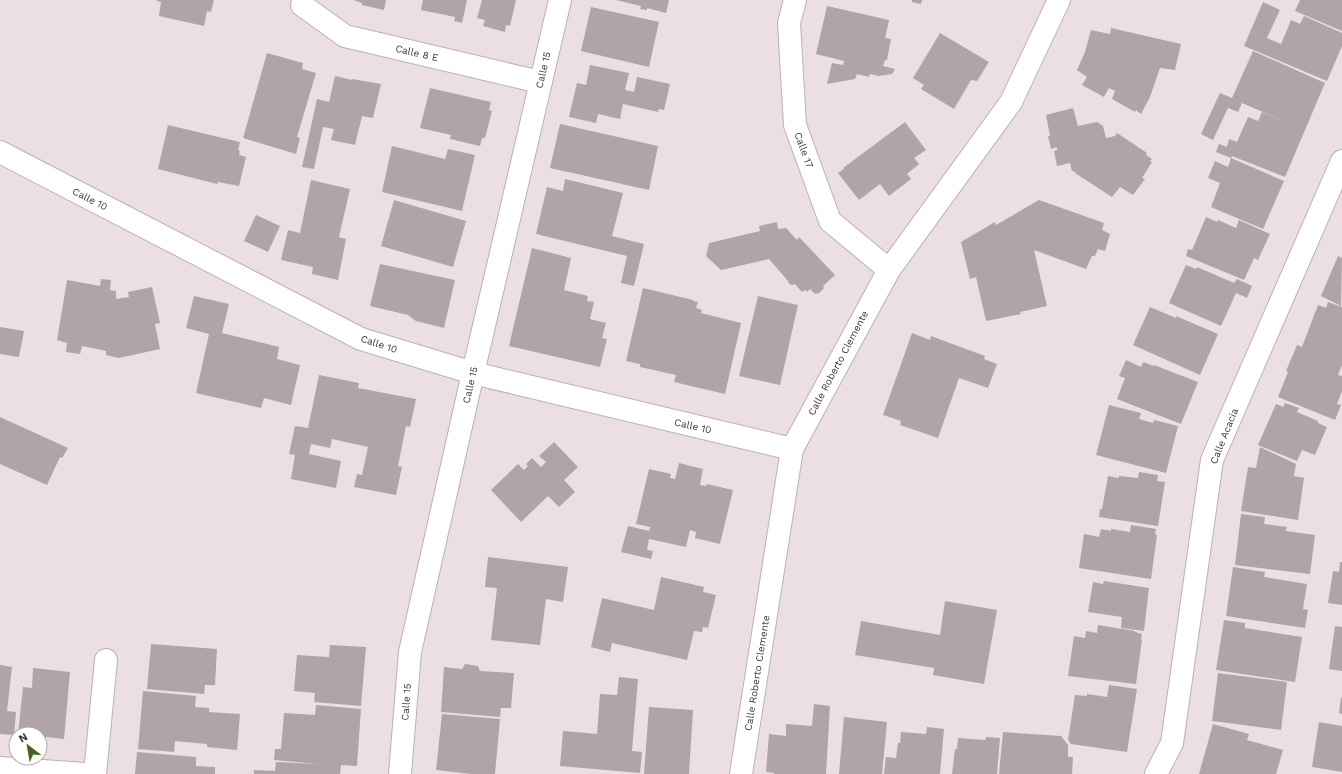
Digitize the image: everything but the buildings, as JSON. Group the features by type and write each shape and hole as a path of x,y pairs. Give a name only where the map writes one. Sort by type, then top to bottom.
{"street":[{"name":"Calle 15","path":"400,774 410,652 560,0"},
{"name":"Calle 17","path":"794,0 790,23 795,125 830,221 888,270"},
{"name":"Calle Roberto Clemente","path":"741,774 792,449 888,270 1011,102 1059,0"},
{"name":"Calle 8 E","path":"302,4 345,36 540,82"},
{"name":"Calle 10","path":"0,152 361,339 473,373 792,449"},
{"name":"Calle Acacia","path":"1156,774 1172,743 1212,460 1342,161"},
{"path":"95,774 106,660"},
{"path":"0,768 85,774"}]}
